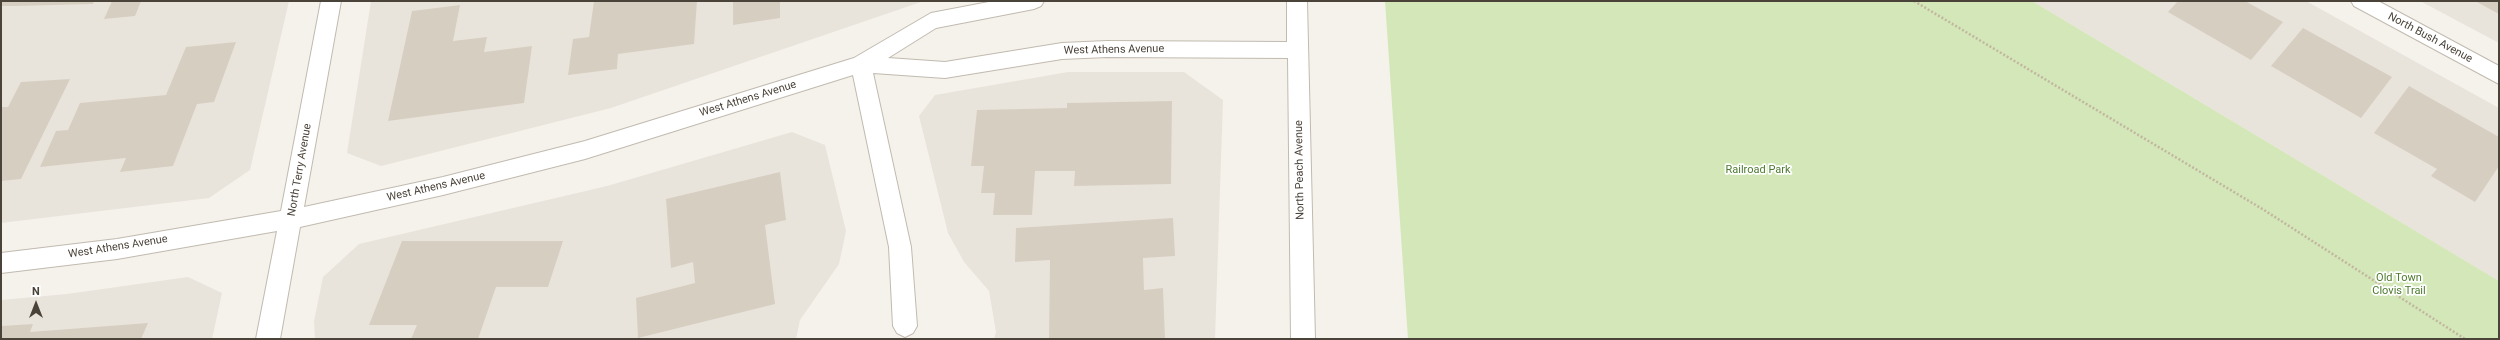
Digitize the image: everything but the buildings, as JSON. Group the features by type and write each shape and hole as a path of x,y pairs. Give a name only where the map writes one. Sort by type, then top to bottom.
{"street":[{"name":"North Terry Avenue","path":"268,339 331,1"},
{"name":"West Athens Avenue","path":"1,263 117,249 291,219 443,186 585,150 861,64 931,21 1034,1"},
{"name":"North Peach Avenue","path":"1297,1 1303,339"},
{"name":"North Bush Avenue","path":"2361,1 2499,76"},
{"name":"West Athens Avenue","path":"861,64 945,70 1062,51 1100,49 1297,50"},
{"path":"861,64 900,247 905,326"}],"path":[{"path":"1914,1 2264,210 2465,339"}],"shaded area":[{"path":"1,1 289,1 250,170 209,198 1,223"},
{"path":"371,1 924,1 611,108 381,166 347,153"},
{"path":"2032,1 2306,1 2499,108 2499,281"},
{"path":"2420,1 2499,1 2499,43"},
{"path":"1068,72 1184,72 1223,100 1215,339 994,339 996,332 989,291 964,262 948,233 919,116 935,95"},
{"path":"792,132 825,145 846,231 839,264 800,320 796,339 315,339 314,321 323,277 359,244 607,186"},
{"path":"188,277 222,293 212,339 1,339 1,300 67,294"}],"green space":[{"name":"Railroad Park","path":"1385,1 2032,1 2499,281 2499,339 1408,339"}],"park label":[{"name":"Old Town Clovis Trail","path":"2399,284"}]}
